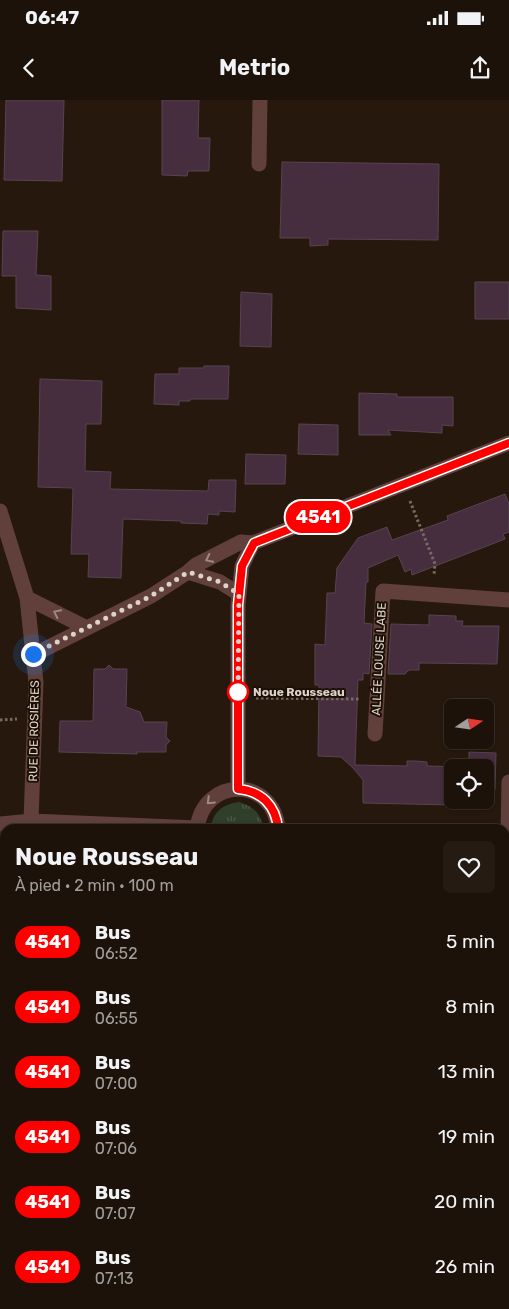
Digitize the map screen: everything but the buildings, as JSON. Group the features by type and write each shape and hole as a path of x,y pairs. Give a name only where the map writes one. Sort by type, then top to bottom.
{"street":[{"path":"259,164 260,100"},
{"path":"33,654 151,596 196,565 242,542 254,543 509,443"},
{"name":"RUE DE ROSIÈRES","path":"0,511 27,598 36,682 31,821"},
{"path":"238,789 239,594 242,566 254,543"},
{"path":"188,572 220,582 239,594"},
{"name":"ALLÉE LOUISE LABE","path":"375,734 383,591 509,600"},
{"path":"27,598 87,628"},
{"path":"507,824 509,782"},
{"path":"198,824 203,808 210,800 228,790 238,789 254,792 267,801 276,814 277,824"},
{"path":"0,824 31,821 102,824"}],"path":[{"path":"404,484 435,564 433,594"},
{"path":"238,698 378,699"}],"green space":[{"path":"239,802 249,806 259,815 262,824 212,824 219,810"}],"bus line":[{"name":"4541","path":"278,824 276,814 267,801 254,792 238,789 238,605 242,566 254,543 509,443"}],"place":[{"name":"Noue Rousseau","path":"238,692"}],"route":[{"path":"33,654 151,596 188,572 220,582 239,594 238,698 238,692"}]}
